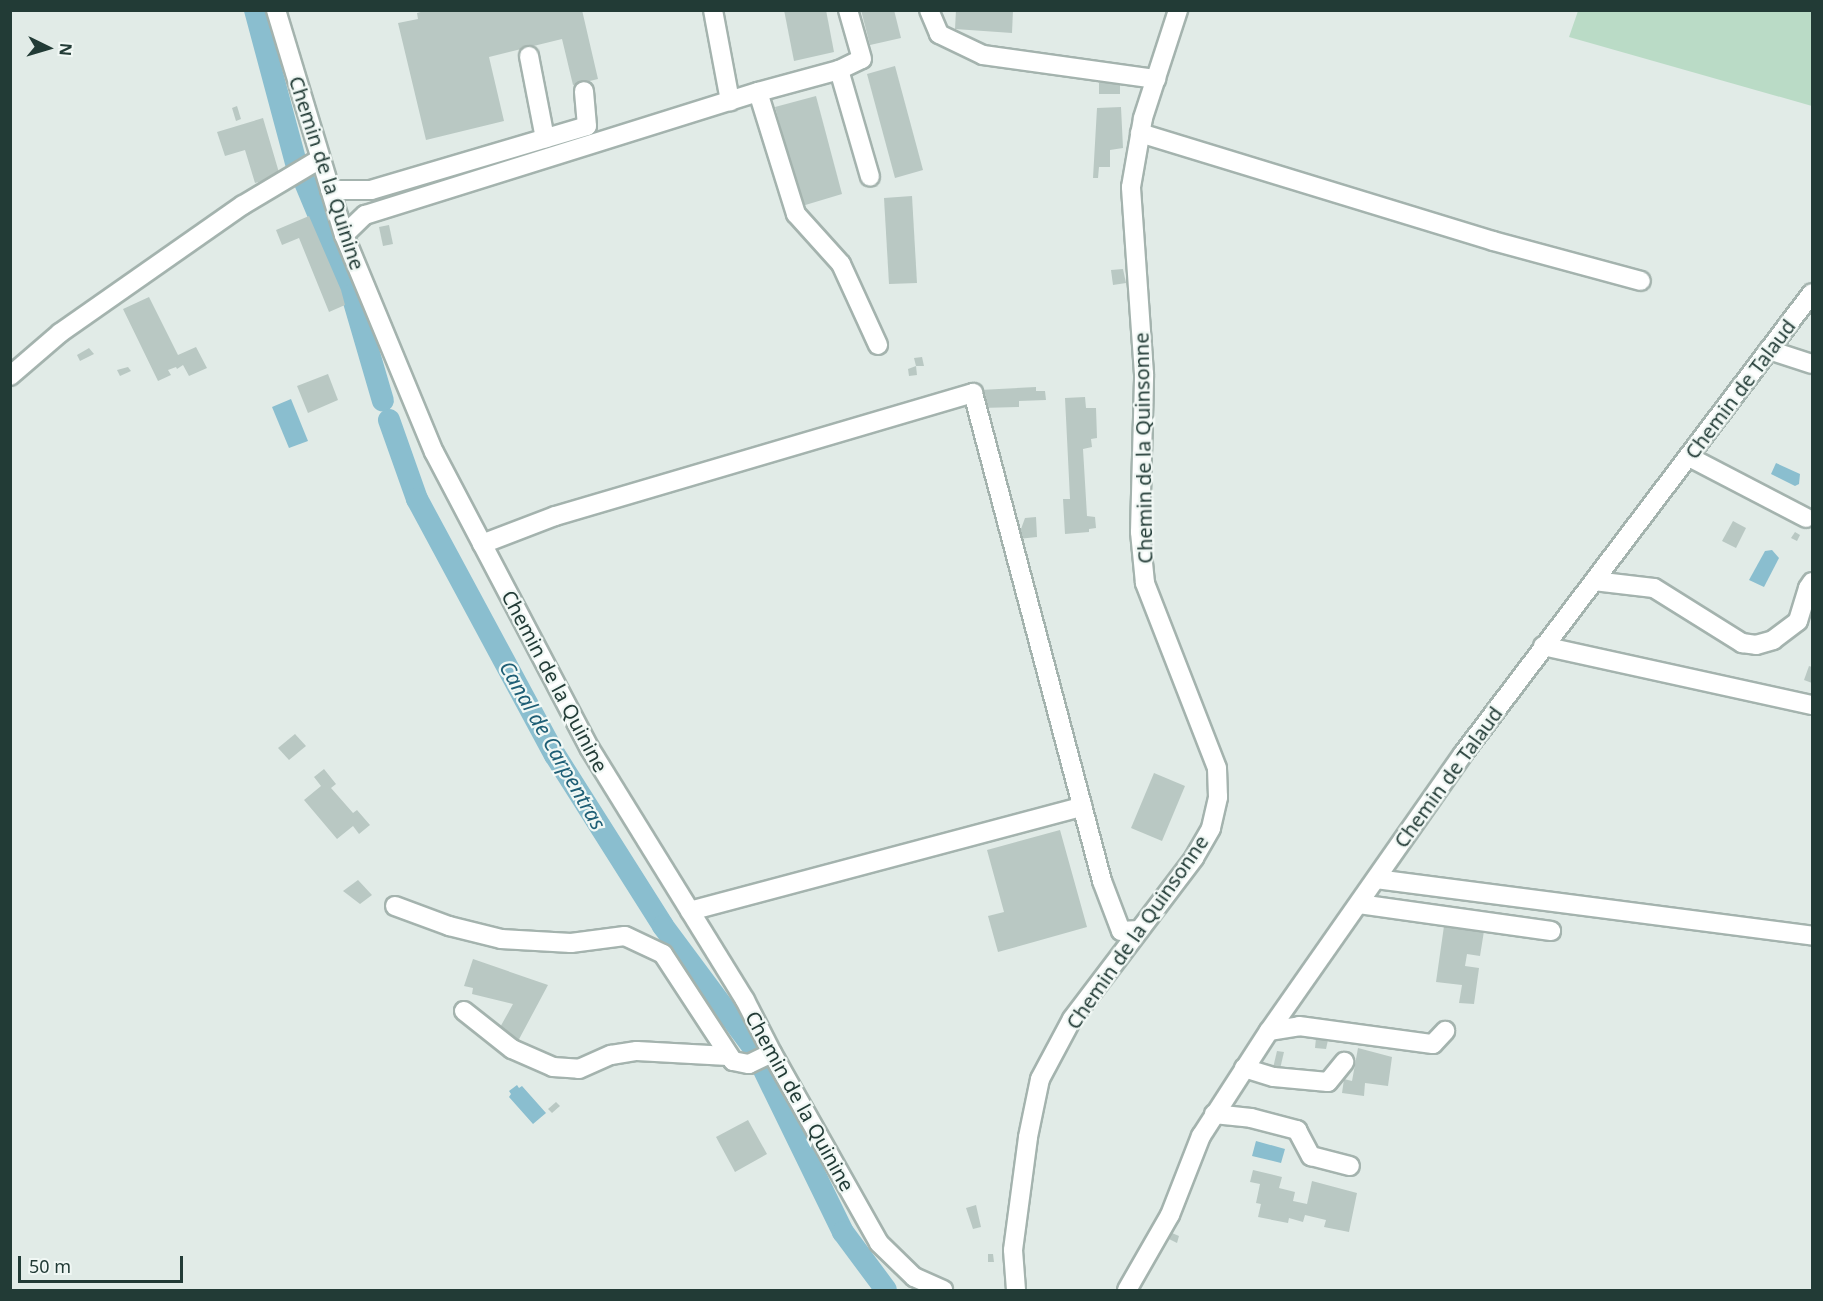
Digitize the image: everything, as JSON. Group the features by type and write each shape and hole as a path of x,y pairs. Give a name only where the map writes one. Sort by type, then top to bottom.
{"street":[{"name":"Chemin de la Quinine","path":"276,10 344,235 434,452 590,749 745,1000 772,1053 879,1243 914,1277 943,1290"},
{"path":"713,10 730,101"},
{"path":"344,235 365,215 758,92 840,70 862,59 848,10"},
{"path":"929,10 939,34 983,55 1156,79"},
{"name":"Chemin de la Quinsonne","path":"1016,1290 1013,1250 1028,1137 1041,1079 1072,1019 1194,858 1211,828 1218,797 1217,768 1146,583 1140,532 1144,374 1131,187 1140,133 1178,10"},
{"path":"530,56 545,138"},
{"path":"840,70 870,177"},
{"path":"330,190 371,190 587,126 584,91"},
{"path":"758,92 796,214 841,264 878,345"},
{"path":"1140,133 1493,241 1641,281"},
{"path":"10,376 60,333 204,232 243,205 320,159"},
{"name":"Chemin de Talaud","path":"1128,1290 1170,1215 1201,1136 1269,1031 1543,646 1689,457 1812,292"},
{"path":"1769,350 1812,364"},
{"path":"482,544 555,516 973,393 1102,881 1121,931 1139,930"},
{"path":"1689,457 1806,518"},
{"path":"1594,581 1654,588 1742,644 1756,645 1773,640 1805,622 1808,588 1812,582"},
{"path":"1543,646 1812,705"},
{"path":"690,911 1082,807"},
{"path":"1376,879 1812,936"},
{"path":"1359,904 1551,931"},
{"path":"395,906 449,926 501,939 571,943 625,936 663,954 699,1006 728,1056 741,1064 772,1053"},
{"path":"464,1011 512,1049 553,1067 579,1069 611,1055 637,1051 728,1056"},
{"path":"1269,1031 1299,1026 1433,1044 1446,1031"},
{"path":"1244,1068 1274,1077 1328,1082 1344,1062"},
{"path":"1214,1114 1251,1118 1297,1130 1311,1156 1350,1166"}],"green space":[{"path":"1578,11 1812,11 1812,106 1569,37"}],"water":[{"path":"291,399 308,441 289,448 272,407"},
{"path":"1776,463 1800,474 1799,484 1795,486 1771,474"},
{"path":"1772,550 1779,558 1764,587 1749,580 1765,551"},
{"path":"517,1085 519,1088 522,1086 546,1113 533,1124 509,1097 511,1094 509,1091"},
{"path":"1256,1141 1285,1149 1281,1163 1252,1156"}],"building":[{"path":"428,10 582,10 598,79 573,85 562,39 489,57 504,121 426,140 398,23 418,19 417,13"},
{"path":"784,10 826,10 834,52 794,61"},
{"path":"861,10 894,10 901,38 870,45"},
{"path":"956,10 1013,10 1012,33 955,29"},
{"path":"895,66 923,170 895,178 867,74"},
{"path":"1099,83 1120,83 1120,94 1099,94"},
{"path":"816,96 842,194 802,206 775,107"},
{"path":"237,106 241,119 236,121 232,108"},
{"path":"1121,107 1123,148 1110,150 1110,167 1099,167 1098,178 1093,178 1097,108"},
{"path":"263,118 280,176 255,183 245,150 225,156 217,132"},
{"path":"912,196 917,283 889,284 884,198"},
{"path":"309,216 341,290 345,305 329,312 299,238 282,245 276,230"},
{"path":"389,225 393,244 383,246 379,227"},
{"path":"1123,269 1126,283 1113,285 1111,270"},
{"path":"149,297 178,355 196,347 207,368 189,376 183,365 177,369 176,367 168,370 171,375 158,381 123,309"},
{"path":"89,348 94,354 80,361 77,355"},
{"path":"922,357 924,366 916,366 914,358"},
{"path":"916,366 917,375 909,376 908,369"},
{"path":"128,367 131,371 120,376 117,370"},
{"path":"328,374 338,400 308,413 297,386"},
{"path":"1036,387 1036,391 1045,391 1046,400 1019,401 1019,407 981,408 980,390"},
{"path":"1085,397 1086,408 1096,408 1097,438 1091,439 1092,447 1083,449 1087,516 1095,517 1096,528 1089,529 1089,532 1065,534 1063,499 1070,499 1065,398"},
{"path":"1036,517 1037,537 1018,539 1016,528 1021,529 1025,518"},
{"path":"1733,521 1746,528 1736,548 1722,541"},
{"path":"1795,532 1800,535 1797,541 1791,538"},
{"path":"1809,666 1812,667 1812,683 1804,680"},
{"path":"295,734 306,746 289,760 278,748"},
{"path":"324,769 336,784 331,788 353,813 357,810 370,825 359,834 353,826 337,839 304,800 321,786 314,777"},
{"path":"1154,773 1185,786 1162,841 1131,828"},
{"path":"1060,830 1087,927 998,952 988,916 1004,912 987,850"},
{"path":"358,880 372,895 360,904 343,891"},
{"path":"1444,926 1484,931 1480,956 1467,954 1465,966 1479,968 1474,1004 1459,1003 1462,985 1436,982"},
{"path":"473,959 548,985 517,1043 498,1031 513,1004 472,994 473,988 464,986"},
{"path":"1316,1038 1328,1040 1326,1049 1315,1048"},
{"path":"1358,1048 1392,1057 1388,1086 1365,1083 1364,1096 1342,1093 1344,1079 1352,1081"},
{"path":"1277,1051 1284,1052 1280,1069 1273,1068"},
{"path":"556,1102 560,1106 552,1113 548,1109"},
{"path":"748,1120 767,1154 735,1172 716,1137"},
{"path":"1253,1170 1282,1177 1279,1188 1295,1192 1293,1201 1307,1204 1312,1181 1357,1193 1349,1232 1324,1227 1326,1220 1305,1215 1303,1222 1289,1218 1288,1223 1258,1217 1261,1204 1256,1203 1260,1184 1250,1182"},
{"path":"976,1205 981,1227 973,1229 966,1208"},
{"path":"1172,1233 1179,1236 1177,1243 1169,1239"},
{"path":"988,1254 993,1254 994,1262 988,1262"}],"waterway":[{"name":"Canal de Carpentras","path":"255,10 296,163"},
{"name":"Canal de Carpentras","path":"304,180 352,295 383,401"},
{"name":"Canal de Carpentras","path":"389,420 417,499 555,755 663,926 755,1050"},
{"name":"Canal de Carpentras","path":"762,1066 843,1232 886,1290"}]}
